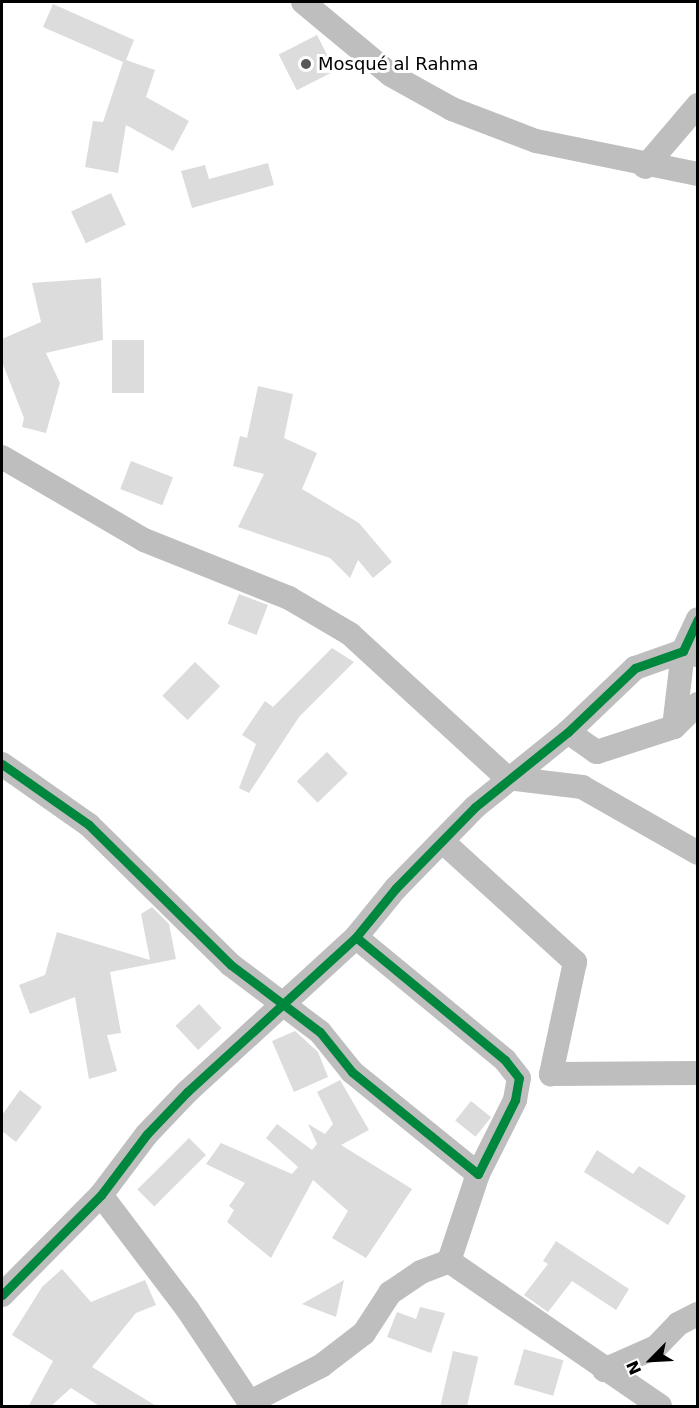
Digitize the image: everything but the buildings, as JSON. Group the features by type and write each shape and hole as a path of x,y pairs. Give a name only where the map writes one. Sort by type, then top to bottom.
{"street":[{"path":"303,2 391,75 452,109 536,141 645,167 698,174"},
{"path":"645,167 698,105"},
{"path":"2,457 144,540 289,598 350,634 507,778 582,787 698,853"},
{"path":"674,728 698,619"},
{"path":"2,1295 101,1195 147,1134 283,1001 357,937 442,841 507,778 568,732 635,668 690,653"},
{"path":"568,732 597,752 674,728 698,704"},
{"path":"2,764 90,825 231,965 283,1001 320,1032 352,1072 478,1174"},
{"path":"442,841 575,962 551,1074 698,1073"},
{"path":"357,937 497,1053 519,1078 515,1100 478,1174 449,1261"},
{"path":"101,1195 188,1310 251,1405 321,1366 364,1333 390,1293 421,1272 449,1261"},
{"path":"449,1261 494,1288 604,1370 651,1400 656,1347"},
{"path":"604,1370 656,1347 678,1324 698,1314"}],"cycle path":[{"path":"2,1295 101,1195 147,1134 187,1092 356,937 396,888 475,807 568,732 635,668 683,651 698,619"},
{"path":"2,764 89,825 231,965 320,1032 352,1072 478,1174 515,1100 519,1078 505,1060 356,937"}],"place":[{"name":"Mosqué al Rahma","path":"306,64"}]}
